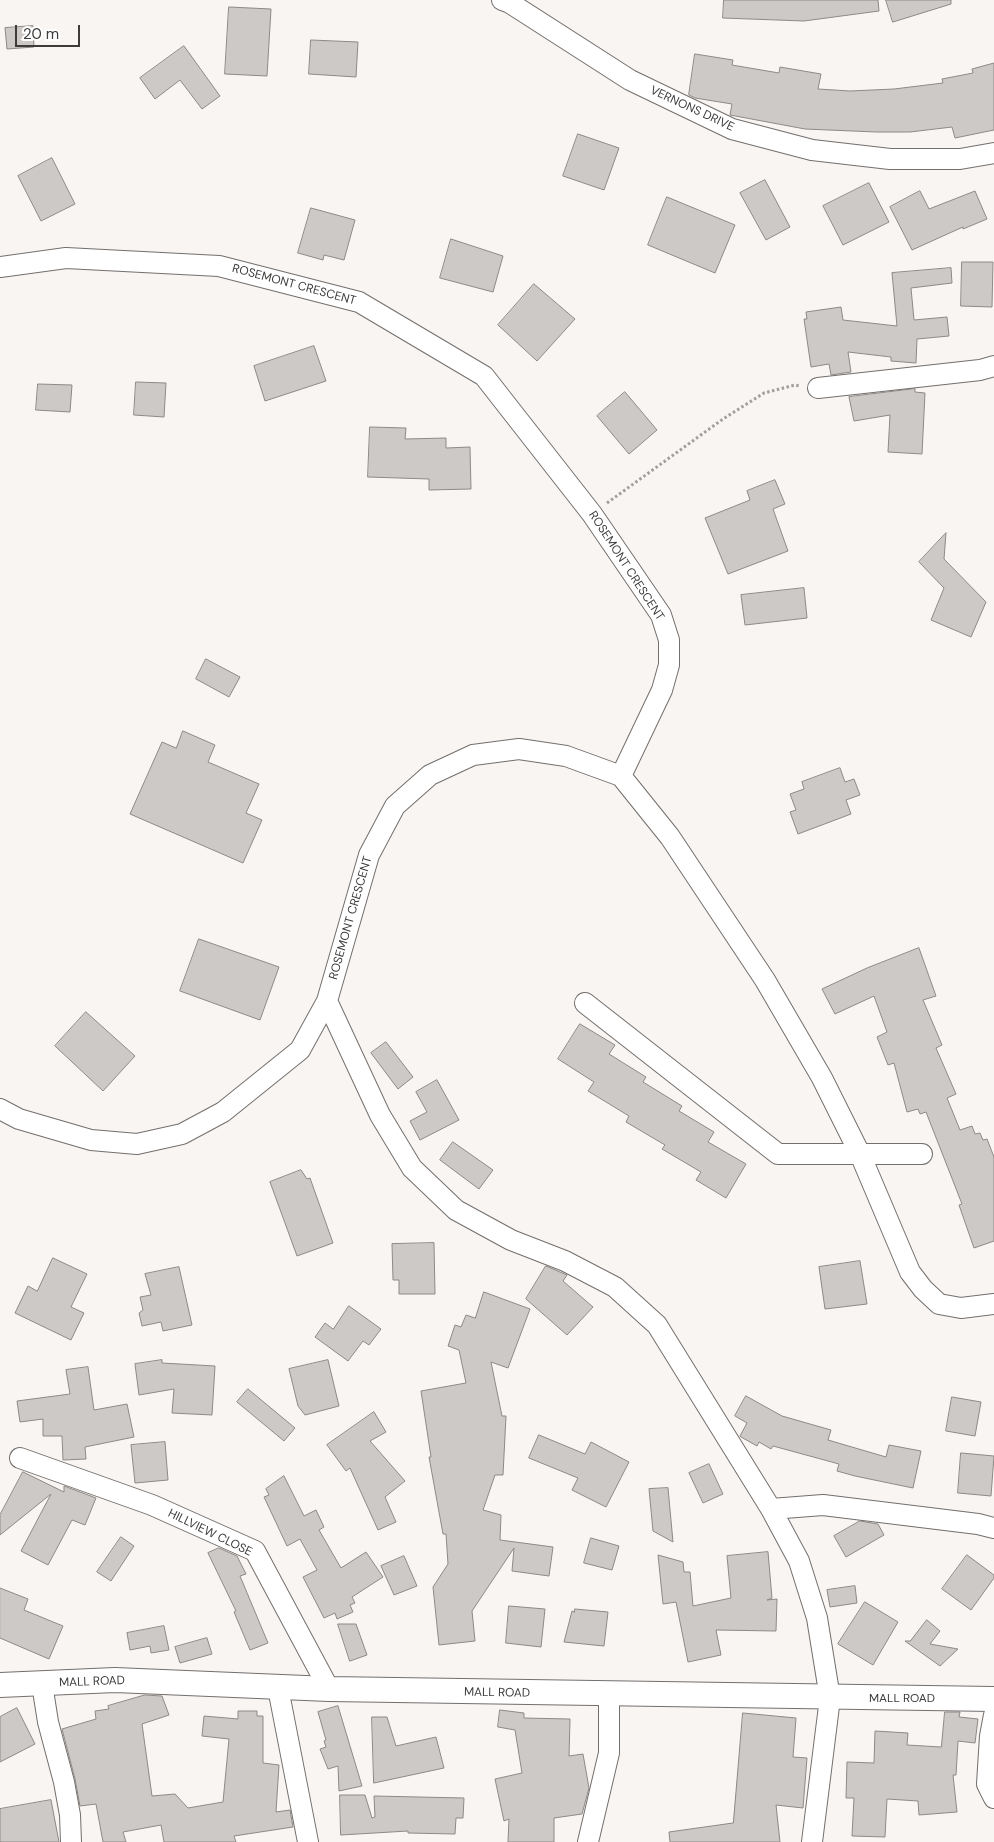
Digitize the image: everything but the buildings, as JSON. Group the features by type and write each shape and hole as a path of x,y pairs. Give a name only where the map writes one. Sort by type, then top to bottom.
{"street":[{"name":"VERNONS DRIVE","path":"502,0 510,3 630,80 732,129 812,150 890,159 960,159 994,153"},
{"name":"ROSEMONT CRESCENT","path":"0,267 66,258 219,266 359,302 484,376 592,514 661,615 669,640 669,666 662,690 621,776 566,756 520,749 473,755 430,775 395,806 369,855 327,1001 300,1050 223,1112 182,1134 137,1144 91,1140 19,1120 0,1109"},
{"path":"818,388 980,370 994,366"},
{"path":"621,776 670,837 765,980 822,1078 860,1154 910,1272 923,1289 939,1304 961,1308 994,1304"},
{"path":"327,1001 380,1115 412,1168 456,1210 511,1240 565,1260 615,1287 657,1325 771,1509 799,1561 817,1618 830,1698 812,1842"},
{"path":"585,1003 778,1154 922,1154"},
{"name":"HILLVIEW CLOSE","path":"20,1458 152,1505 255,1552 329,1689"},
{"path":"771,1509 823,1505 978,1524 994,1528"},
{"name":"MALL ROAD","path":"0,1685 115,1680 278,1688 609,1695 994,1699"},
{"path":"42,1684 48,1722 64,1782 70,1815 71,1842"},
{"path":"278,1688 308,1842"},
{"path":"588,1842 609,1753 609,1695"},
{"path":"994,1715 990,1736 987,1784 994,1798"}],"path":[{"path":"592,514 723,419 764,393 795,385 818,388"}]}
